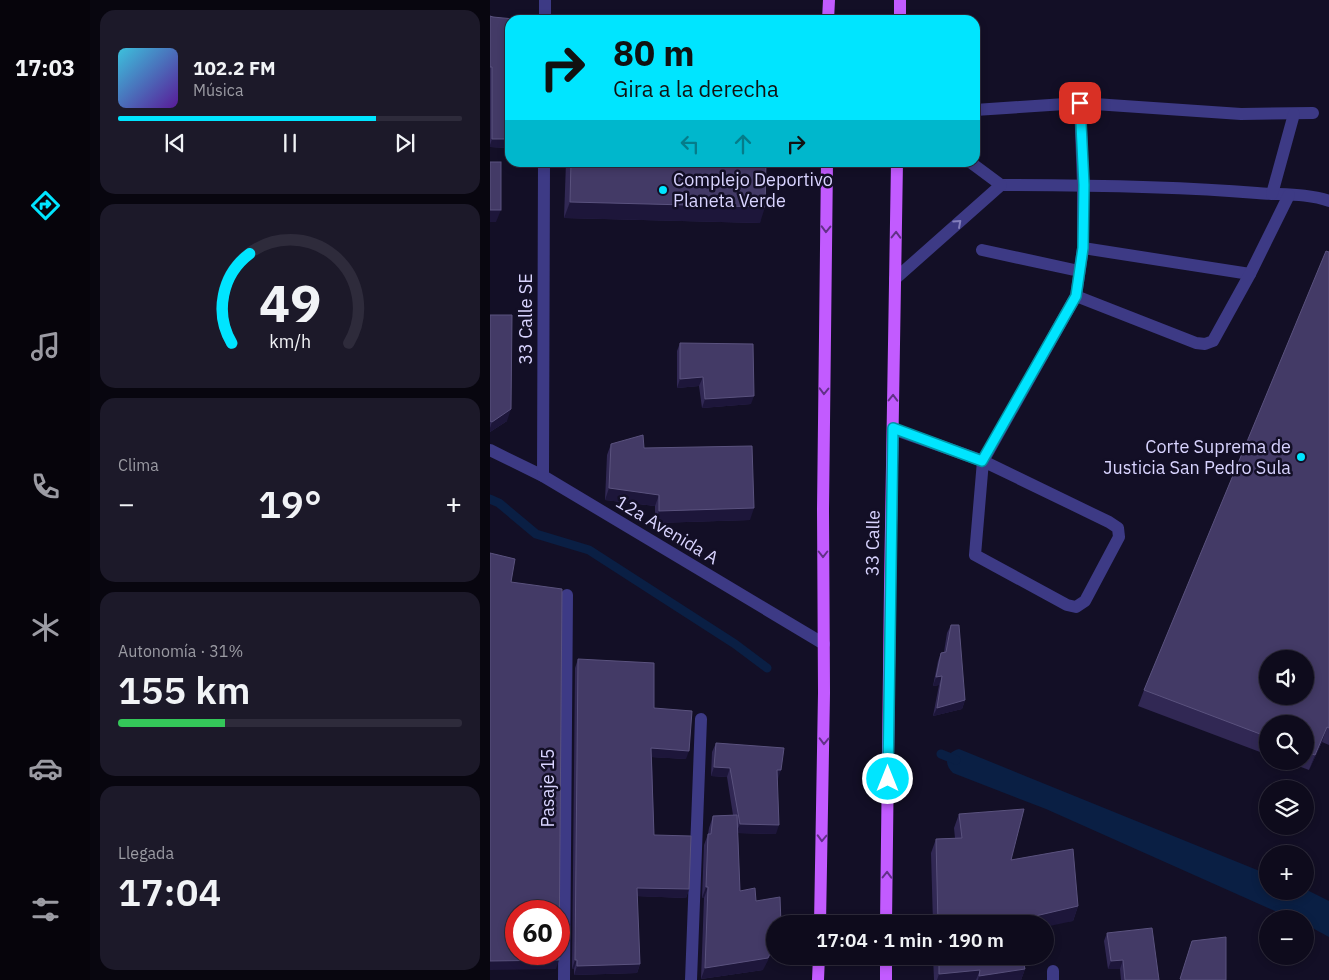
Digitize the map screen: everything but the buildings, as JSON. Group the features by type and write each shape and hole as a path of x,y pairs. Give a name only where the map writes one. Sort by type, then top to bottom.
{"main road":[{"path":"828,15 829,0"},
{"path":"900,0 900,15"},
{"path":"820,915 823,789 823,510 827,167"},
{"name":"33 Calle","path":"886,915 897,167"},
{"path":"818,980 819,965"},
{"path":"886,965 886,980"}],"street":[{"path":"545,0 545,15"},
{"path":"893,428 982,461 1118,528 1119,537 1085,602 1076,607 1067,605 975,555 982,461 1076,296 1083,248 1084,185 1080,103"},
{"path":"980,110 1080,103 1241,114 1313,113"},
{"path":"1272,194 1294,114"},
{"name":"33 Calle SE","path":"543,476 544,167"},
{"path":"977,167 1001,185 1084,185 1231,191 1289,195 1329,201"},
{"path":"895,279 1001,185"},
{"path":"1076,296 1196,343 1204,344 1213,341 1250,274 1289,195"},
{"path":"1083,248 1250,274"},
{"path":"982,250 1080,271"},
{"name":"12a Avenida A","path":"490,450 543,476 824,644"},
{"name":"Pasaje 15","path":"564,980 568,596"},
{"path":"690,980 701,719"}],"water":[{"path":"959,749 1259,871 1259,900 1314,900 1314,894 1329,901 1329,937 1314,929 1314,910 1273,910 1046,809 953,773 948,766 947,759"}],"waterway":[{"path":"490,499 499,503 536,534 589,550 735,644 767,668"},
{"path":"941,754 956,760"}],"place":[{"name":"Complejo Deportivo Planeta Verde","path":"663,190"},
{"name":"Corte Suprema de Justicia San Pedro Sula","path":"1301,457"}],"route":[{"path":"888,779 893,428 982,461 1076,296 1083,248 1084,185 1080,103"}]}
